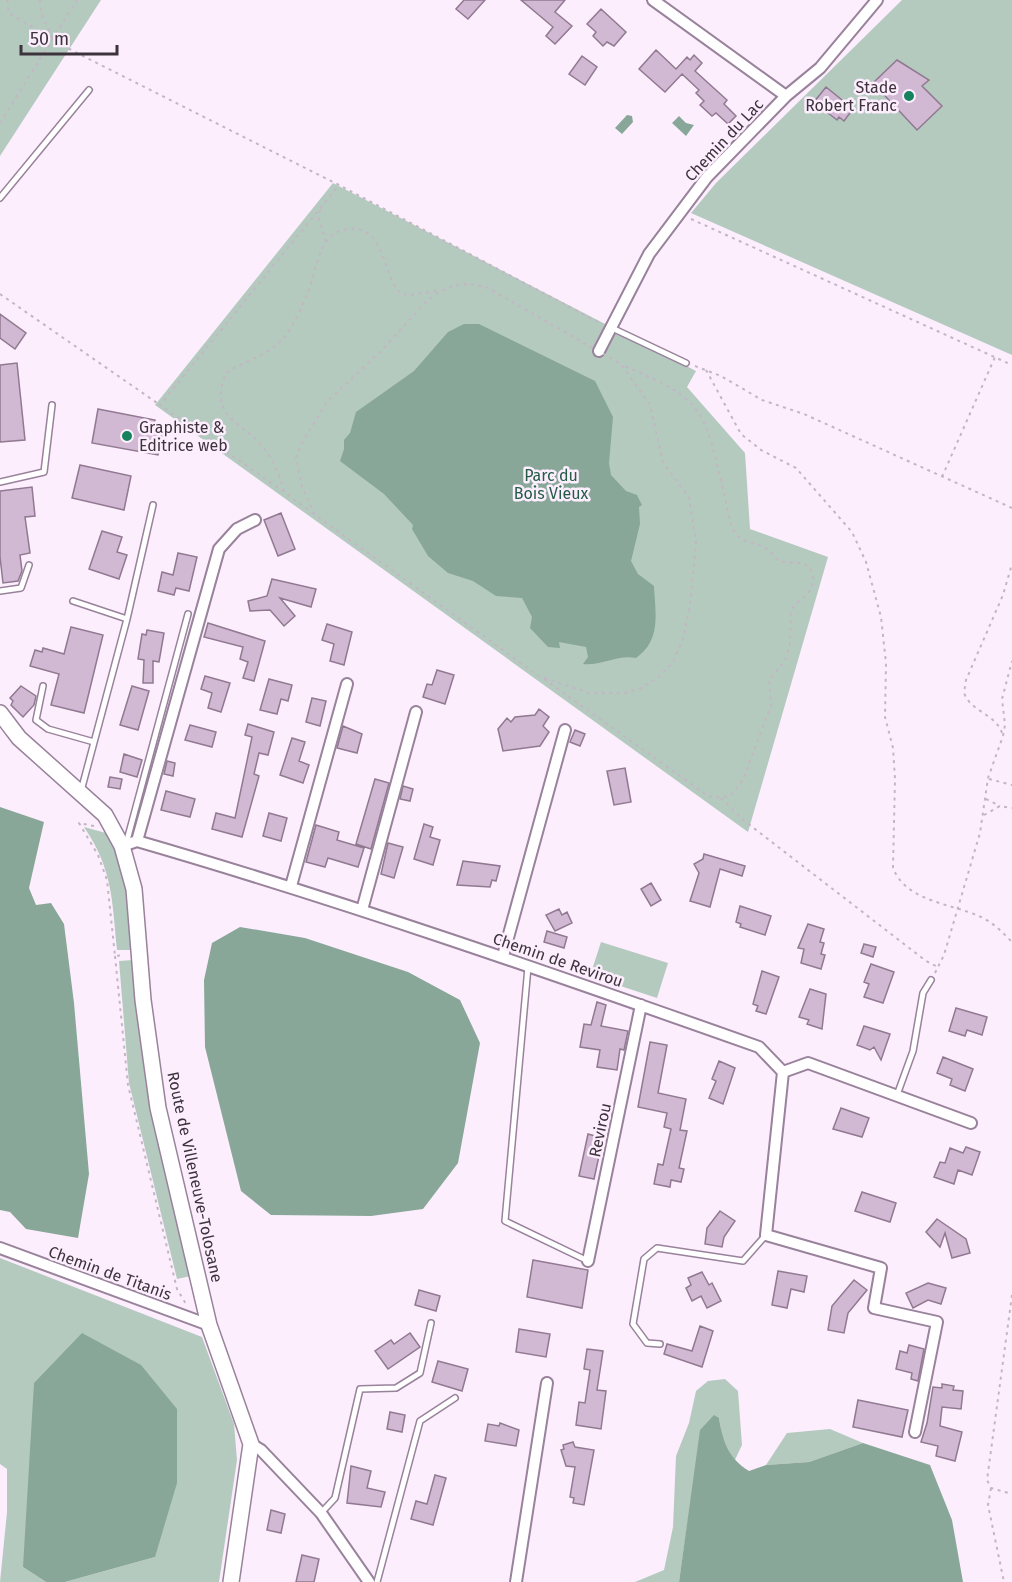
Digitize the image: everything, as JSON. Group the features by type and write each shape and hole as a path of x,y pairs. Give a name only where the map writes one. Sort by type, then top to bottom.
{"street":[{"path":"653,0 786,96"},
{"name":"Chemin du Lac","path":"599,351 649,254 707,177 786,96 820,68 877,0"},
{"path":"128,844 219,549 237,529 255,520"},
{"path":"291,886 346,684"},
{"path":"362,910 416,712"},
{"name":"Route de Villeneuve-Tolosane","path":"0,713 19,738 105,815 112,828 128,844 158,1108 202,1323 251,1444 231,1582"},
{"path":"503,956 565,730"},
{"name":"Chemin de Revirou","path":"128,844 291,886 503,956 759,1047 783,1072"},
{"name":"Revirou","path":"588,1261 641,1005"},
{"path":"915,1432 937,1322 874,1308 881,1268 766,1235 783,1072 808,1063 971,1123"},
{"name":"Chemin de Titanis","path":"0,1248 202,1323"},
{"path":"516,1582 547,1383"},
{"path":"251,1444 261,1450 321,1513 369,1582"}],"lane":[{"path":"0,198 89,90"},
{"path":"612,328 686,363"},
{"path":"0,482 44,472 52,405"},
{"path":"80,792 127,619 153,505"},
{"path":"0,591 21,588 29,565"},
{"path":"73,601 127,619"},
{"path":"128,844 188,614"},
{"path":"43,686 36,720 48,729 94,742"},
{"path":"528,965 505,1221 588,1261"},
{"path":"897,1097 913,1051 923,993 931,980"},
{"path":"660,1344 647,1343 633,1324 644,1259 657,1248 743,1261 766,1235"},
{"path":"321,1513 335,1498 360,1389 396,1388 420,1373 431,1323"},
{"path":"377,1582 420,1421 455,1398"}],"path":[{"path":"7,0 9,13 73,51 339,185 612,328"},
{"path":"40,0 41,13 52,38"},
{"path":"0,123 77,0"},
{"path":"160,405 339,185"},
{"path":"320,208 319,220 326,242"},
{"path":"680,214 1012,365"},
{"path":"0,294 284,492 708,796 721,798 731,795 743,780 771,705 769,681 785,660 790,646 791,610 808,595 813,581 812,573 801,563 778,560 767,549 737,536 733,529 710,434 700,412 673,388 621,364 486,287 456,285 440,291 400,294 387,276 378,246 369,234 356,228 342,230 326,242 320,251 308,294 287,334 272,350 226,373 219,390 221,403 230,420 256,439 268,455 280,475 284,492"},
{"path":"315,515 297,472 296,457 303,441 327,402 381,351 426,302 440,291"},
{"path":"942,477 995,357"},
{"path":"686,363 706,370 762,400 804,414 1012,508"},
{"path":"539,676 589,693 624,693 641,688 660,676 673,662 683,639 690,605 696,543 689,498 663,462 650,405 621,364"},
{"path":"706,370 741,434 761,450 796,468 852,532 866,562 881,617 886,663 885,717 893,748 895,779 893,868 906,888 984,918 1012,942"},
{"path":"1003,736 994,718 976,710 964,693 966,680 1003,594 1012,564"},
{"path":"931,980 938,967 958,908 983,816 988,778 1003,736 1005,725 1002,699 1012,661"},
{"path":"988,778 1012,785"},
{"path":"721,798 742,819 926,961 938,967"},
{"path":"986,799 1000,806 1012,808"},
{"path":"983,816 1000,806"},
{"path":"112,828 79,824 98,855 107,880 128,1085 177,1289 202,1323"},
{"path":"115,956 139,954"},
{"path":"1004,1582 988,1505 991,1488 987,1470 1012,1295"},
{"path":"991,1488 1012,1494"}],"green space":[{"path":"0,0 101,0 0,156"},
{"name":"Stade Robert Franc","path":"902,0 1012,0 1012,355 691,213 716,183"},
{"name":"Parc du Bois Vieux","path":"333,183 696,371 687,387 745,453 750,529 828,557 748,832 155,405"},
{"path":"84,827 106,833 113,847 126,890 132,950 117,950 110,886 101,857"},
{"path":"601,942 668,963 657,998 590,976"},
{"path":"133,960 146,1086 191,1276 177,1279 129,1083 119,961"},
{"path":"0,1258 202,1337 234,1424 237,1460 219,1582 65,1582 155,1557 23,1567 46,1582 0,1582 7,1512 7,1469 0,1464"},
{"path":"725,1379 738,1391 742,1445 734,1462 723,1441 719,1418 701,1430 679,1582 635,1582 664,1570 673,1527 676,1456 689,1423 696,1391 708,1381"},
{"path":"830,1429 863,1443 809,1462 766,1465 787,1433"}],"shaded area":[{"path":"627,115 632,116 633,122 622,134 615,128"},
{"path":"679,116 686,123 694,125 686,136 672,123"},
{"path":"464,324 479,324 595,381 613,417 609,463 611,475 626,491 637,495 642,505 639,507 640,524 631,561 638,574 654,586 656,615 653,634 650,643 636,658 583,664 588,657 586,647 559,642 560,648 548,647 530,628 532,617 522,598 496,596 473,581 448,573 428,556 412,529 413,525 384,494 340,461 344,440 350,433 356,412 414,371 448,332"},
{"path":"0,807 44,822 29,888 36,905 51,903 64,924 74,1003 89,1174 78,1238 26,1229 10,1212 0,1210"},
{"path":"240,927 305,938 408,972 460,1000 480,1043 458,1163 423,1209 371,1216 271,1215 241,1191 205,1047 204,980 212,943"},
{"path":"82,1333 141,1365 177,1409 177,1483 155,1557 65,1582 46,1582 23,1567 34,1383"},
{"path":"714,1415 719,1418 722,1435 731,1455 749,1471 766,1465 809,1462 863,1443 930,1465 952,1520 963,1582 679,1582 700,1430"}],"building":[{"path":"464,0 485,0 468,19 456,9"},
{"path":"521,0 565,0 555,12 572,26 555,44 546,36 553,27"},
{"path":"601,9 626,32 614,46 607,42 603,46 593,36 596,32 587,24"},
{"path":"656,50 676,69 687,57 690,60 694,55 702,63 695,71 727,100 724,104 736,116 728,124 716,113 712,116 700,105 704,101 696,93 699,90 682,74 665,92 639,69"},
{"path":"582,56 597,67 585,85 569,74"},
{"path":"897,60 929,80 922,86 942,106 917,130 873,83"},
{"path":"826,87 853,109 844,121 839,117 837,120 814,102"},
{"path":"0,314 26,333 15,349 0,338"},
{"path":"17,363 25,440 0,442 0,365"},
{"name":"Graphiste & Editrice web","path":"98,409 155,420 153,428 163,429 158,455 92,443"},
{"path":"80,465 131,476 124,510 72,498"},
{"path":"32,487 35,516 25,517 30,553 20,555 22,571 18,581 3,583 0,557 0,491"},
{"path":"281,513 295,549 278,556 264,520"},
{"path":"102,531 122,537 117,552 127,555 119,579 89,569"},
{"path":"178,553 197,557 189,591 176,588 174,595 158,591 162,572 173,575"},
{"path":"272,579 316,589 311,607 280,598 295,616 284,626 270,610 250,611 248,601 267,596"},
{"path":"208,623 265,641 254,681 243,678 248,662 240,659 243,647 204,637"},
{"path":"327,624 352,632 344,665 330,661 334,644 322,640"},
{"path":"71,627 103,635 84,713 51,705 59,674 30,666 35,650 42,652 43,648 64,654"},
{"path":"147,630 164,633 159,662 153,661 153,683 143,683 144,660 138,659 142,634 146,635"},
{"path":"437,670 454,675 445,704 423,697 427,684 432,685"},
{"path":"205,676 230,683 221,712 208,708 212,693 201,689"},
{"path":"269,679 292,685 288,701 281,699 277,714 260,710"},
{"path":"21,686 36,696 34,705 23,717 11,705 13,701 10,698"},
{"path":"132,686 149,691 138,730 120,725"},
{"path":"312,698 326,701 320,726 306,722"},
{"path":"539,709 549,717 543,726 549,732 540,746 503,751 498,729 507,718 511,722 515,717 535,715"},
{"path":"248,724 274,732 268,755 259,753 254,774 259,776 242,837 212,829 216,813 235,818 252,737 245,735"},
{"path":"190,725 216,732 212,747 185,740"},
{"path":"343,726 362,734 357,753 337,748"},
{"path":"575,730 585,734 580,746 570,742"},
{"path":"292,738 305,742 299,761 309,765 303,783 280,775"},
{"path":"124,754 142,760 137,777 120,772"},
{"path":"167,761 175,763 173,776 164,774"},
{"path":"625,768 631,802 614,805 607,771"},
{"path":"110,777 122,779 120,789 108,787"},
{"path":"375,779 389,783 371,849 356,844"},
{"path":"403,786 413,789 410,801 400,799"},
{"path":"166,791 195,799 190,817 161,810"},
{"path":"269,813 287,818 281,841 263,836"},
{"path":"424,824 433,827 430,837 440,840 433,865 414,859"},
{"path":"316,825 339,832 337,840 364,848 358,867 328,858 325,867 306,862"},
{"path":"388,843 403,847 394,878 381,874"},
{"path":"704,854 745,866 742,876 720,869 710,907 690,901 699,873 694,864 703,859"},
{"path":"463,861 500,866 496,881 492,880 490,887 457,885"},
{"path":"651,883 661,900 651,906 641,889"},
{"path":"740,906 771,916 765,935 740,927 741,924 736,922"},
{"path":"559,909 562,915 567,912 572,923 555,931 546,915"},
{"path":"808,924 824,929 820,942 824,943 821,954 825,955 821,969 801,963 804,949 798,948"},
{"path":"547,931 567,937 564,948 544,942"},
{"path":"864,944 876,947 873,957 861,953"},
{"path":"871,964 894,972 883,1003 864,997 869,984 864,982"},
{"path":"762,971 779,977 766,1014 756,1011 758,1006 753,1004"},
{"path":"810,989 826,994 822,1029 807,1024 809,1020 799,1017"},
{"path":"597,1002 606,1005 601,1026 628,1031 624,1050 620,1049 617,1070 597,1067 600,1050 580,1047 584,1024 591,1025"},
{"path":"956,1008 987,1017 982,1035 967,1030 965,1036 949,1031"},
{"path":"864,1026 890,1034 881,1060 874,1047 870,1050 857,1045"},
{"path":"650,1042 667,1045 658,1093 686,1099 680,1130 687,1131 679,1168 684,1169 681,1182 671,1180 670,1187 654,1184 658,1164 663,1165 671,1129 664,1127 667,1113 638,1107"},
{"path":"943,1057 973,1069 965,1091 950,1085 952,1079 937,1073"},
{"path":"719,1061 735,1068 723,1104 709,1098 716,1081 712,1079"},
{"path":"841,1108 869,1118 862,1137 833,1129"},
{"path":"588,1134 603,1138 594,1179 579,1176"},
{"path":"966,1147 980,1152 972,1175 958,1170 954,1184 934,1177 940,1162 945,1163 950,1148 963,1153"},
{"path":"862,1192 896,1203 890,1222 855,1211"},
{"path":"720,1211 735,1221 724,1237 722,1247 705,1244 707,1228"},
{"path":"937,1219 966,1239 970,1253 952,1258 945,1233 940,1247 926,1232"},
{"path":"533,1260 588,1270 582,1308 527,1297"},
{"path":"778,1271 807,1276 804,1292 791,1289 787,1308 772,1305"},
{"path":"702,1272 709,1285 712,1283 721,1301 707,1308 701,1296 692,1301 686,1288 691,1285 688,1278"},
{"path":"854,1280 867,1290 848,1313 844,1333 828,1330 832,1306"},
{"path":"928,1283 946,1288 941,1304 928,1300 913,1308 906,1293"},
{"path":"419,1290 440,1296 436,1311 415,1305"},
{"path":"700,1326 713,1331 702,1367 664,1354 667,1344 692,1351"},
{"path":"519,1329 550,1334 546,1357 516,1352"},
{"path":"410,1333 420,1347 388,1369 375,1351 391,1340 394,1344"},
{"path":"909,1345 924,1349 918,1381 911,1379 912,1373 896,1369 900,1351 907,1353"},
{"path":"587,1349 603,1351 597,1390 606,1391 601,1429 576,1425 579,1402 585,1403 590,1370 584,1369"},
{"path":"438,1361 468,1369 462,1391 432,1382"},
{"path":"942,1384 954,1386 953,1390 963,1391 961,1409 942,1407 940,1426 962,1432 955,1461 936,1456 938,1446 921,1442 927,1423 933,1387 942,1388"},
{"path":"858,1400 908,1410 902,1437 853,1427"},
{"path":"390,1412 405,1415 402,1432 387,1429"},
{"path":"500,1423 519,1430 516,1446 485,1441 488,1424 499,1426"},
{"path":"573,1442 575,1447 594,1450 584,1505 573,1503 574,1498 570,1497 575,1467 566,1466 561,1450 564,1449 563,1445"},
{"path":"351,1466 371,1471 367,1488 385,1492 381,1507 347,1503"},
{"path":"435,1475 446,1478 433,1525 411,1519 416,1501 427,1504"},
{"path":"271,1510 285,1514 281,1533 267,1530"},
{"path":"302,1555 319,1559 314,1582 296,1582"}],"place":[{"name":"Stade Robert Franc","path":"909,96"},
{"name":"Graphiste & Editrice web","path":"127,436"}]}
